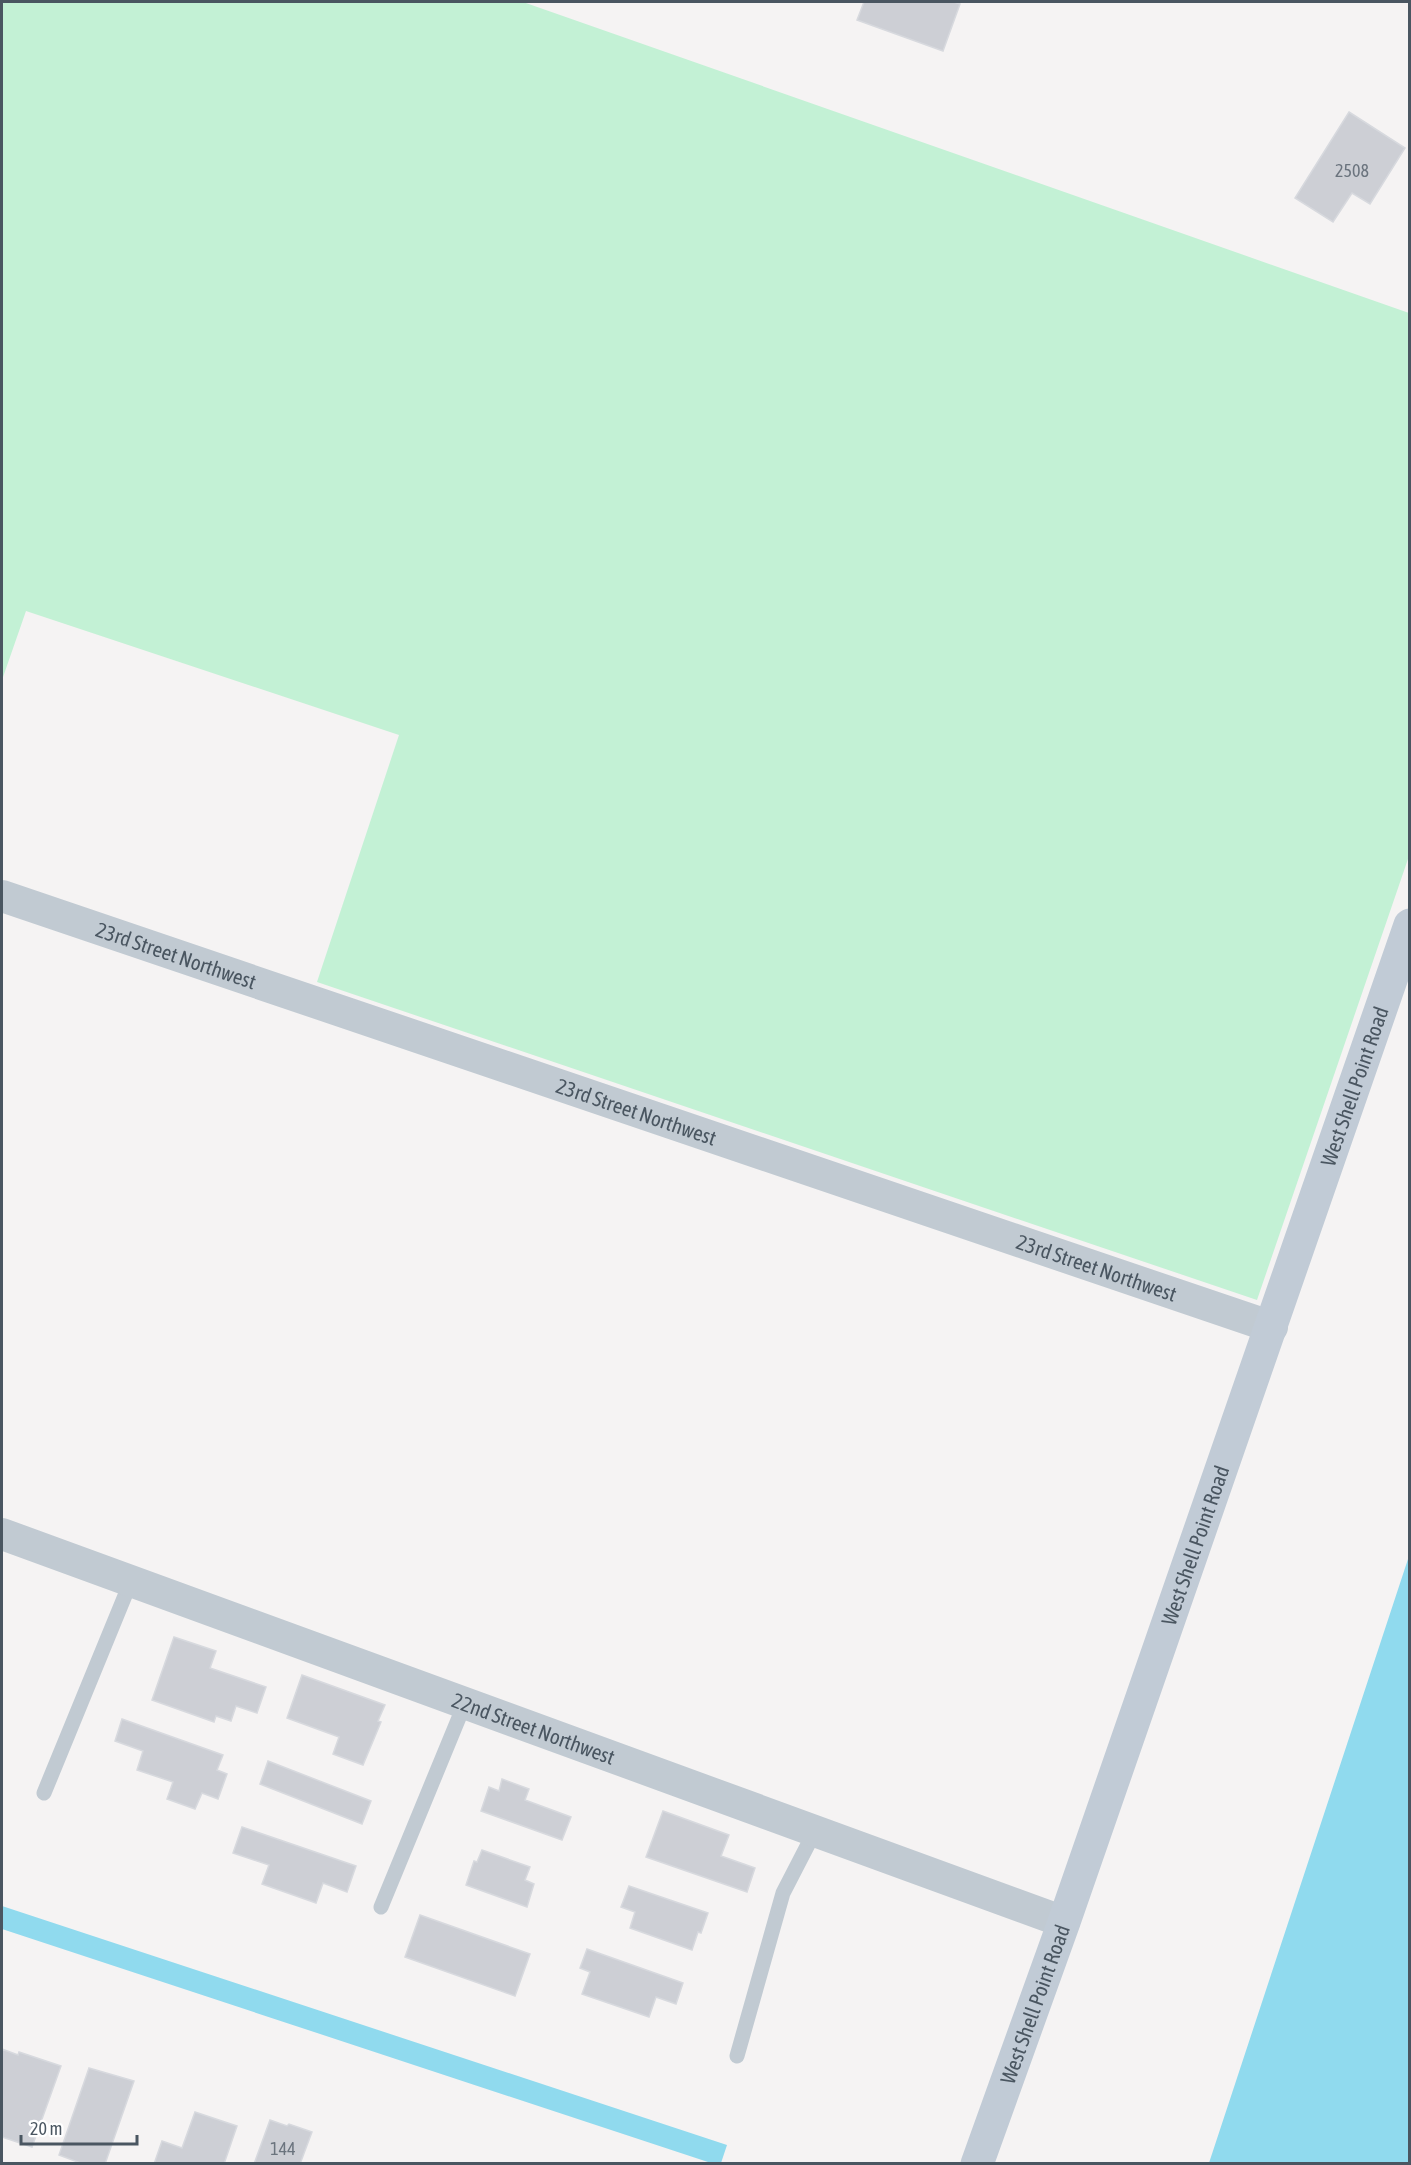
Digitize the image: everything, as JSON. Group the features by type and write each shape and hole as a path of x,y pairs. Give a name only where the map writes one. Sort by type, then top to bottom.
{"street":[{"name":"23rd Street Northwest","path":"2,896 1272,1327"},
{"name":"West Shell Point Road","path":"977,2163 1064,1923 1410,925"},
{"name":"22nd Street Northwest","path":"2,1534 1064,1923"}],"lane":[{"path":"44,1793 131,1581"},
{"path":"381,1907 465,1703"},
{"path":"737,2056 783,1893 815,1831"}],"green space":[{"path":"2,2 523,2 1409,313 1409,856 1257,1300 317,982 399,735 26,611 2,680"}],"water":[{"path":"1409,1556 1409,2163 1209,2163"},
{"path":"2,1906 727,2145 721,2163 711,2163 2,1929"}],"building":[{"path":"864,2 954,2 960,4 943,51 857,20"},
{"path":"1349,112 1405,148 1370,204 1352,193 1333,222 1295,198"},
{"path":"174,1637 216,1651 210,1668 266,1687 257,1713 236,1706 231,1721 216,1716 214,1722 152,1700"},
{"path":"302,1675 385,1705 378,1721 381,1722 363,1765 333,1754 339,1737 287,1718"},
{"path":"122,1719 223,1755 217,1770 227,1774 218,1799 202,1793 195,1809 167,1799 173,1782 137,1770 143,1751 115,1741"},
{"path":"268,1761 371,1801 362,1824 260,1784"},
{"path":"502,1779 529,1789 525,1800 571,1817 562,1840 481,1811 489,1787 499,1791"},
{"path":"663,1811 729,1835 721,1856 755,1868 747,1892 646,1857"},
{"path":"242,1827 356,1866 347,1892 323,1883 316,1903 262,1884 269,1865 233,1853"},
{"path":"482,1850 530,1867 525,1880 534,1884 527,1907 466,1885 474,1861 477,1862"},
{"path":"629,1886 708,1913 692,1950 630,1928 635,1912 621,1907"},
{"path":"420,1915 530,1954 515,1996 405,1957"},
{"path":"587,1949 683,1983 676,2004 656,1997 649,2017 582,1994 590,1972 580,1968"},
{"path":"2,2049 18,2055 19,2052 61,2066 32,2147 2,2137"},
{"path":"89,2068 134,2081 105,2164 83,2164 59,2155"},
{"path":"195,2112 237,2126 224,2164 154,2164 162,2141 182,2148"},
{"path":"270,2120 312,2132 300,2164 254,2164"}]}
